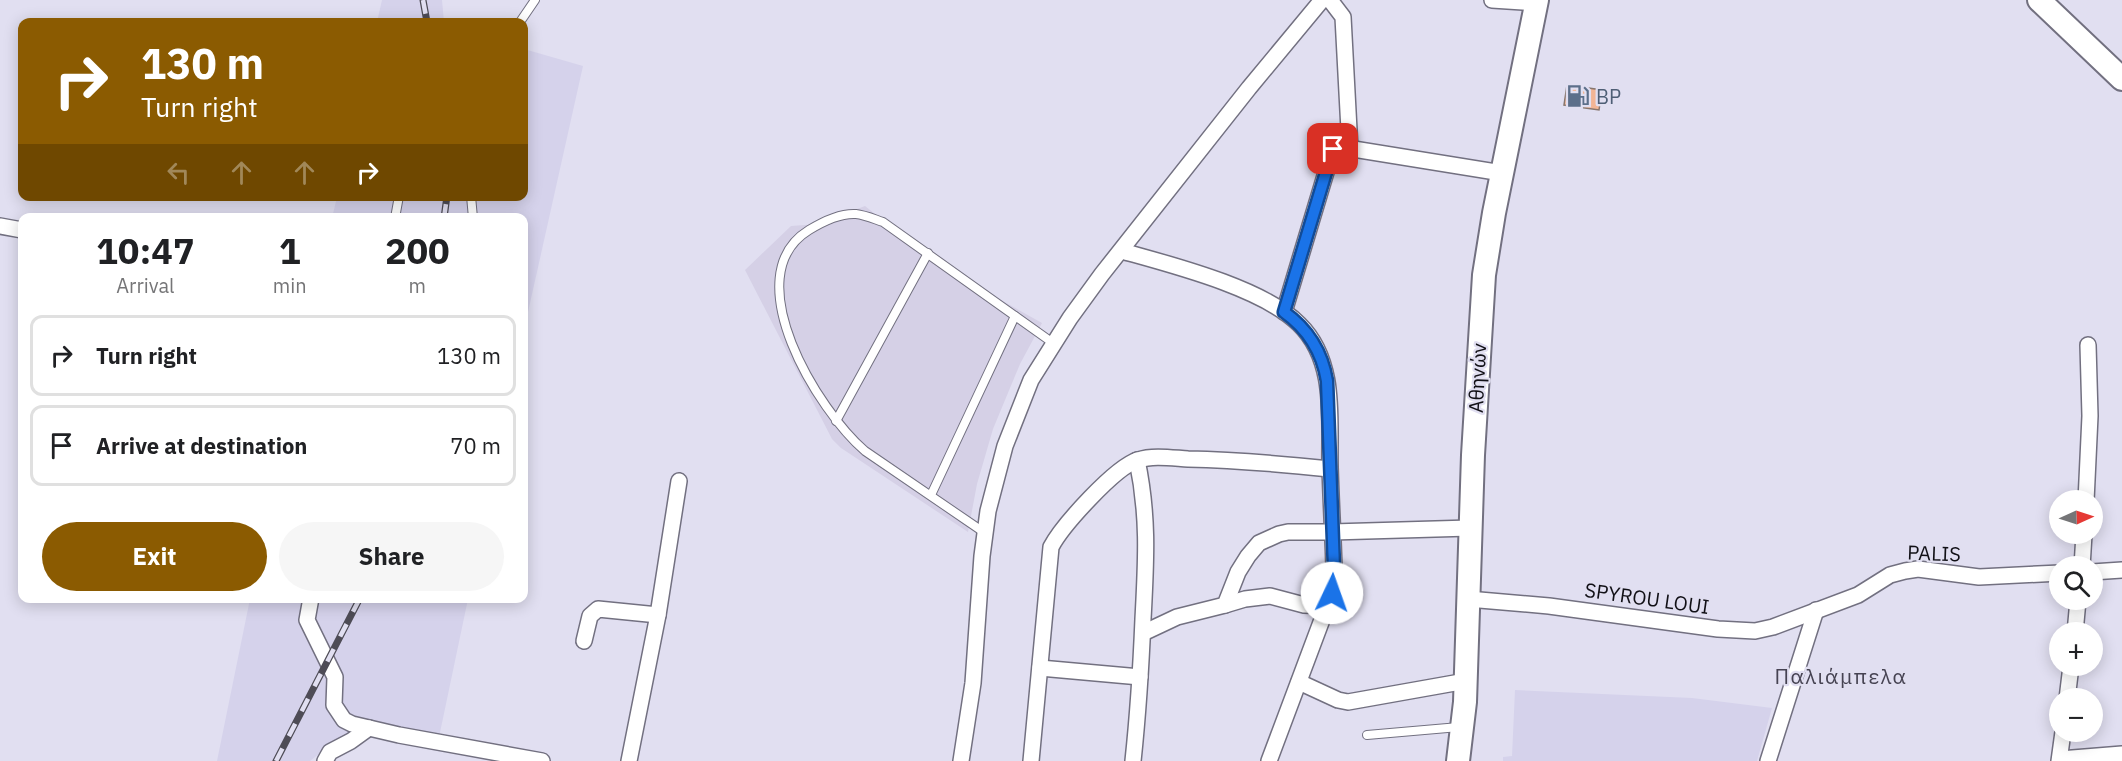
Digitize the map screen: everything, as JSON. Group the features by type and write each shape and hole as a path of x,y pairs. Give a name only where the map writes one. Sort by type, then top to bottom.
{"main road":[{"path":"2039,0 2122,79"},
{"name":"Αθηνών","path":"1458,761 1464,726 1470,528 1484,275 1537,1"}],"street":[{"path":"961,761 974,683 985,533 997,473 1013,422 1032,380 1053,344 1102,274 1249,88 1322,0"},
{"path":"1330,0 1343,17 1350,149"},
{"path":"1492,0 1537,1"},
{"path":"1284,312 1330,154 1335,148 1502,173"},
{"path":"0,226 18,229"},
{"path":"1122,251 1184,268 1260,299 1284,312 1306,331 1317,347 1323,362 1328,394 1332,593 1269,761"},
{"path":"2087,490 2090,416 2088,345"},
{"path":"1031,761 1051,547 1060,532 1082,507 1120,471 1137,460 1153,458 1235,459 1330,470"},
{"path":"1133,761 1143,633 1147,526 1144,493 1137,460"},
{"path":"629,761 658,615 679,481"},
{"path":"1225,604 1238,572 1248,556 1259,543 1279,534 1470,528"},
{"name":"PALIS","path":"1816,610 1858,595 1890,575 1905,571 1918,569 1979,577 2049,574"},
{"path":"2103,571 2122,570"},
{"path":"1143,633 1177,617 1245,598 1270,596 1304,605 1327,606"},
{"name":"SPYROU LOUI","path":"1468,599 1549,606 1735,631 1755,631 1773,627 1816,610"},
{"path":"309,603 307,620 335,676 333,699 335,708 347,722 542,761"},
{"path":"584,641 590,616 598,609 658,615"},
{"path":"1768,761 1816,610"},
{"path":"1040,668 1140,677"},
{"path":"1299,682 1338,700 1348,702 1466,681"},
{"path":"325,761 330,752 369,728"},
{"path":"2062,742 2060,760 2122,754"}],"lane":[{"path":"522,18 535,0"},
{"path":"985,533 865,451 836,421 805,370 790,338 782,312 779,280 786,253 804,233 826,220 855,214 883,222 1053,344"},
{"path":"836,421 928,253"},
{"path":"931,495 1015,316"},
{"path":"1367,735 1464,726"}],"shaded area":[{"path":"382,0 442,0 444,18 378,18"},
{"path":"528,50 583,66 528,312 528,213 333,213 336,201 528,201"},
{"path":"865,206 940,266 1042,323 1020,364 993,429 977,484 968,532 841,448 832,439 745,270 791,226 818,224"},
{"path":"249,603 467,603 438,742 361,727 334,742 310,761 217,761"},
{"path":"1515,690 1692,698 1772,708 1757,761 1503,761 1503,757 1512,756"}],"building":[{"path":"1567,85 1602,90 1599,110 1564,105"}],"railway":[{"path":"423,0 426,18"},
{"path":"445,213 446,201"},
{"path":"276,761 357,603"}],"place":[{"name":"BP","path":"1578,96"}],"district":[{"name":"Παλιάμπελα","path":"1841,676"}],"route":[{"path":"1332,593 1334,568 1327,381 1323,362 1314,342 1298,322 1284,312 1333,149"}]}
